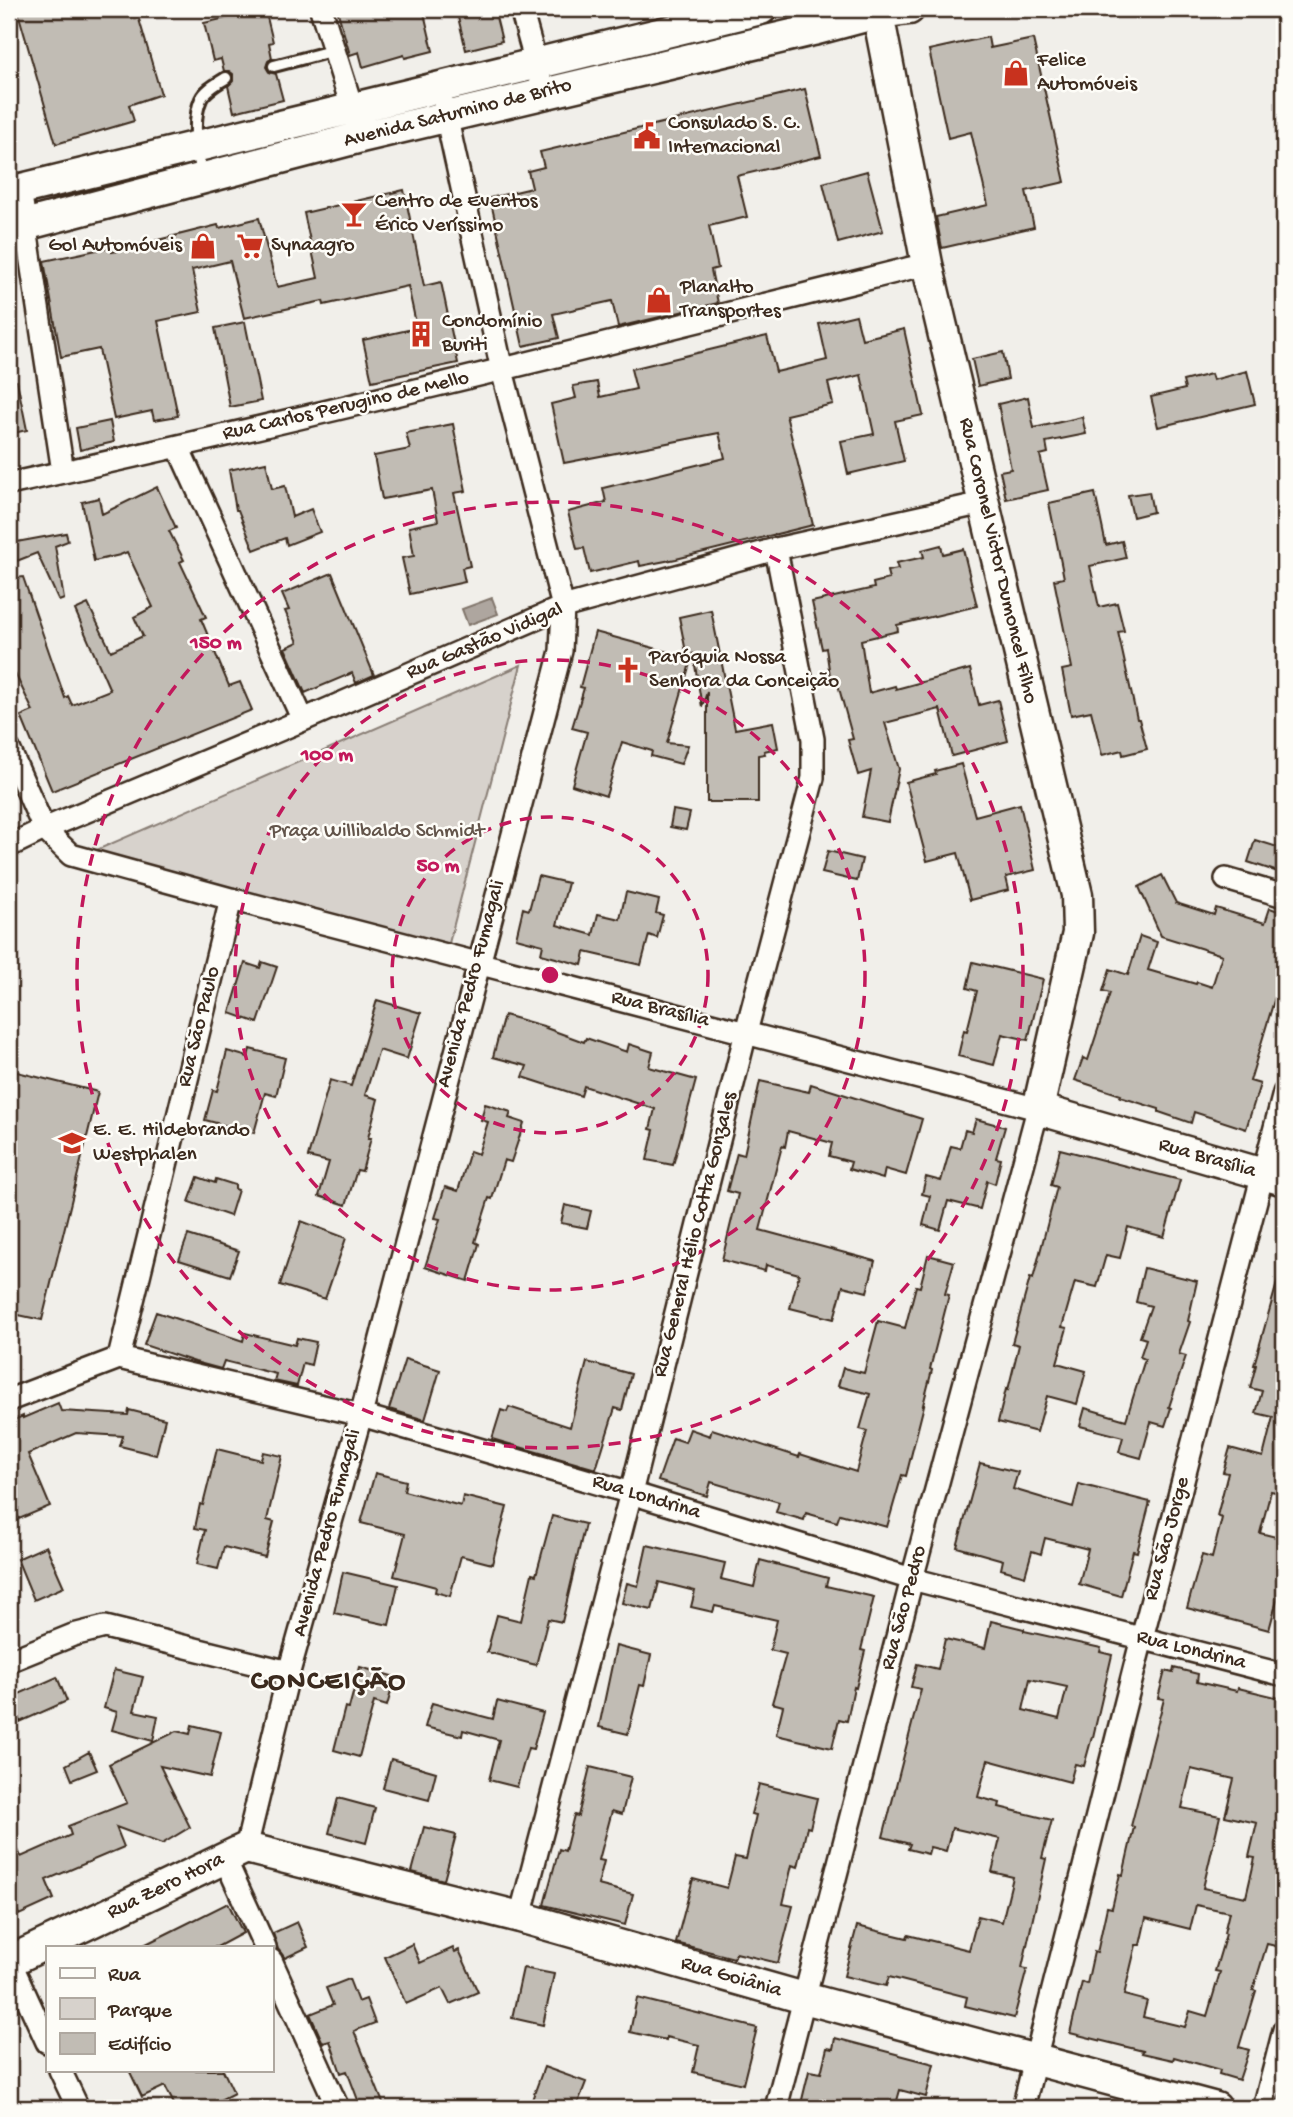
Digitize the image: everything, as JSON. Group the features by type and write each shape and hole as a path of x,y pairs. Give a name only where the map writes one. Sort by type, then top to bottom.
{"street":[{"path":"321,9 357,123"},
{"path":"521,9 543,93"},
{"name":"Avenida Saturnino de Brito","path":"17,227 203,178 357,123 439,87 761,9"},
{"name":"Avenida Saturnino de Brito","path":"14,191 197,146 357,123 447,117 810,20 909,9"},
{"name":"Rua Coronel Victor Dumoncel Filho","path":"877,11 928,264 1077,895 1078,933 1038,1109"},
{"name":"Avenida Pedro Fumagali","path":"236,1853 361,1415 561,651 563,607 502,370 439,87"},
{"path":"14,191 17,227 63,472"},
{"name":"Rua Carlos Perugino de Mello","path":"9,484 502,370 928,264"},
{"path":"178,447 303,720"},
{"name":"Rua Gastão Vidigal","path":"9,846 563,607 776,549 983,503"},
{"name":"Rua General Hélio Cotta Gonzales","path":"520,1917 813,778 813,739 776,549"},
{"path":"9,749 44,829"},
{"name":"Rua Brasília","path":"44,829 71,855 1038,1109 1274,1178"},
{"path":"1226,879 1284,896"},
{"name":"Rua São Paulo","path":"118,1358 231,899"},
{"name":"Rua São Jorge","path":"1023,2108 1142,1638 1274,1178 1284,1093"},
{"name":"Rua São Pedro","path":"776,2108 912,1579 1038,1109"},
{"path":"9,1400 118,1358"},
{"name":"Rua Londrina","path":"118,1358 361,1415 631,1493 912,1579 1284,1675"},
{"path":"9,1661 73,1635 105,1627 289,1672"},
{"path":"236,1853 265,1946"},
{"name":"Rua Goiânia","path":"236,1853 520,1917 804,1998 1216,2108"},
{"name":"Rua Zero Hora","path":"9,1960 236,1853"},
{"path":"9,1960 46,2040"},
{"path":"273,1964 338,2108"},
{"path":"1264,2108 1284,2030"},
{"path":"61,2072 78,2108"}],"lane":[{"path":"274,66 335,50"},
{"path":"203,178 197,146 197,115 202,99 211,87 226,78"}],"green space":[{"name":"Praça Willibaldo Schmidt","path":"521,665 447,951 92,852"}],"shaded area":[{"path":"492,598 498,614 468,625 462,609"}],"building":[{"path":"17,9 136,9 161,94 129,105 134,121 56,144"},
{"path":"265,9 273,42 269,43 272,58 266,67 269,72 276,74 283,100 234,112 228,86 233,81 233,74 224,71 221,59 213,61 204,23"},
{"path":"337,9 423,9 433,51 405,58 404,55 363,67 359,52 350,55"},
{"path":"456,9 494,9 502,41 466,50"},
{"path":"988,37 990,48 1033,39 1065,182 1026,191 1034,227 942,248 936,217 988,205 971,132 948,138 929,50"},
{"path":"805,89 821,156 737,176 747,217 709,226 718,268 711,270 718,303 618,327 612,301 553,314 559,338 523,346 490,198 532,188 528,171 544,167 540,152"},
{"path":"867,171 883,231 838,243 823,183"},
{"path":"404,190 424,286 441,282 458,363 372,381 363,340 417,328 408,286 324,305 323,301 244,318 230,261 192,270 201,312 158,321 178,416 154,420 152,411 114,419 99,349 61,357 44,261 111,247 112,252 218,225 219,228 259,218 277,287 318,278 304,213"},
{"path":"856,315 862,339 904,329 923,415 895,421 904,461 848,474 841,441 874,434 861,375 828,383 833,404 786,415 813,525 676,559 640,566 639,561 590,573 584,548 577,549 568,512 606,502 603,488 725,458 719,433 564,463 551,404 576,398 573,386 597,382 600,397 636,389 631,369 767,336 776,372 827,360 819,324"},
{"path":"245,322 261,401 230,407 215,328"},
{"path":"1003,352 1008,379 978,386 972,359"},
{"path":"1247,371 1255,404 1158,427 1151,397 1185,389 1183,381 1211,374 1213,380"},
{"path":"17,381 27,430 9,434 9,382"},
{"path":"1028,397 1034,428 1082,417 1086,434 1046,442 1048,453 1040,455 1048,490 1006,499 1000,471 1011,469 998,404"},
{"path":"110,421 114,442 80,450 76,428"},
{"path":"453,424 466,491 454,493 470,566 462,568 465,582 410,594 402,558 414,556 409,527 438,521 432,490 382,499 374,456 410,449 406,433"},
{"path":"266,462 272,489 285,486 292,517 311,509 320,532 287,545 285,538 254,550 236,510 229,470"},
{"path":"157,487 176,528 169,531 184,560 180,562 206,617 201,619 229,686 240,682 252,710 52,791 21,716 33,711 9,661 9,579 23,577 65,698 68,696 72,705 110,690 75,610 88,604 111,651 143,636 134,617 153,607 127,552 94,561 82,502 99,498 102,514"},
{"path":"1149,492 1153,512 1133,517 1128,495"},
{"path":"1095,493 1106,545 1122,541 1126,558 1090,566 1099,607 1117,603 1124,631 1118,632 1137,719 1147,749 1123,755 1122,750 1102,755 1091,711 1071,715 1062,670 1072,668 1054,580 1064,578 1049,503"},
{"path":"66,533 68,541 55,546 64,599 59,601 37,553 14,562 11,543"},
{"path":"941,545 943,554 963,549 977,606 897,625 898,631 861,640 869,693 895,686 896,689 970,669 979,705 998,700 1008,741 952,756 940,709 885,723 899,769 888,822 862,817 871,771 858,775 848,740 853,739 837,681 831,683 826,648 822,649 812,602 874,588 873,583 889,579 887,571 898,569 896,563 924,557 922,550"},
{"path":"332,573 374,675 356,683 352,673 305,693 285,648 298,642 285,611 289,610 282,594"},
{"path":"711,610 735,729 773,722 778,748 758,755 758,802 707,802 707,692 702,707 693,653 667,743 688,745 681,764 651,756 652,751 622,742 606,796 572,785 587,732 572,728 584,688 580,687 595,632 687,657 679,617"},
{"path":"961,764 975,816 1020,804 1035,870 1006,877 1009,890 970,900 958,853 927,861 906,782"},
{"path":"673,810 690,813 686,830 670,827"},
{"path":"1255,840 1284,849 1284,874 1248,862"},
{"path":"828,851 862,859 857,881 822,873"},
{"path":"1162,875 1176,903 1214,915 1216,908 1265,923 1270,908 1284,913 1284,967 1250,1081 1260,1084 1246,1129 1194,1112 1191,1123 1075,1080 1083,1058 1088,1060 1110,993 1103,991 1110,969 1128,975 1140,936 1157,942 1148,970 1212,987 1222,955 1161,936 1139,887"},
{"path":"538,876 568,883 557,925 593,935 598,914 620,919 626,892 659,900 656,913 663,915 657,938 649,935 641,965 585,952 582,965 541,954 543,945 516,938 523,908 529,910"},
{"path":"262,962 277,967 258,1023 230,1013 245,963 260,968"},
{"path":"973,962 1043,979 1028,1040 1002,1034 994,1065 958,1056 977,991 967,988"},
{"path":"377,1000 421,1013 407,1059 379,1050 365,1095 378,1099 368,1138 371,1138 362,1171 357,1170 346,1205 319,1196 329,1162 308,1157 330,1080 351,1086"},
{"path":"504,1015 547,1027 584,1042 586,1038 627,1052 629,1044 653,1052 649,1067 696,1080 673,1165 647,1160 654,1130 650,1129 655,1109 584,1086 581,1096 523,1077 527,1066 493,1057"},
{"path":"250,1049 285,1058 276,1096 265,1093 254,1133 205,1120 213,1090 217,1091 227,1051 248,1057"},
{"path":"9,1070 98,1092 42,1320 9,1313"},
{"path":"760,1081 809,1092 811,1084 922,1119 906,1175 885,1169 883,1179 849,1169 851,1162 829,1156 832,1143 788,1131 760,1230 875,1261 867,1292 843,1286 834,1319 790,1308 799,1274 766,1265 765,1271 722,1260 738,1194 727,1191 737,1153 744,1155"},
{"path":"485,1104 511,1112 509,1118 524,1123 511,1162 504,1160 492,1199 489,1198 475,1242 479,1244 468,1281 425,1267 440,1219 435,1218 445,1187 458,1191 470,1151 478,1154 488,1122 481,1120"},
{"path":"976,1119 1005,1127 996,1158 1001,1159 995,1184 987,1181 980,1209 948,1201 940,1230 923,1225 930,1196 922,1194 926,1177 941,1181 951,1146 960,1148 965,1130 972,1132"},
{"path":"1060,1149 1180,1180 1164,1237 1128,1227 1120,1258 1106,1255 1097,1287 1075,1282 1062,1327 1067,1328 1057,1363 1086,1371 1077,1404 1047,1396 1037,1432 998,1422 1019,1345 1012,1343 1030,1278 1033,1279 1057,1187 1051,1185"},
{"path":"198,1177 215,1183 216,1179 235,1185 238,1190 230,1216 189,1202"},
{"path":"565,1205 591,1211 587,1228 561,1223"},
{"path":"301,1221 346,1238 325,1299 280,1285"},
{"path":"188,1235 239,1251 230,1276 179,1260"},
{"path":"928,1255 954,1262 945,1294 949,1295 930,1369 932,1370 924,1405 906,1476 902,1475 887,1527 840,1514 837,1522 806,1513 804,1520 776,1512 779,1502 711,1482 707,1496 658,1481 673,1438 685,1442 690,1429 710,1436 712,1429 856,1472 867,1431 860,1429 870,1394 838,1386 843,1368 864,1373 878,1321 905,1328 916,1286 920,1287"},
{"path":"1144,1268 1197,1281 1188,1321 1190,1322 1179,1354 1186,1356 1169,1407 1171,1408 1165,1426 1151,1422 1141,1458 1119,1452 1123,1437 1080,1426 1085,1408 1126,1420 1145,1359 1140,1357 1146,1339 1140,1337 1151,1306 1136,1302"},
{"path":"1279,1276 1284,1277 1284,1494 1271,1491 1260,1533 1284,1539 1284,1574 1269,1630 1187,1608 1202,1555 1212,1558 1222,1518 1217,1516 1228,1473 1223,1472 1230,1448 1263,1457 1273,1417 1256,1413 1262,1391 1250,1388"},
{"path":"156,1312 243,1341 245,1333 295,1345 297,1338 316,1342 311,1365 303,1363 297,1386 274,1381 276,1374 224,1361 221,1369 144,1345"},
{"path":"405,1359 440,1370 425,1420 389,1409"},
{"path":"587,1362 631,1374 622,1410 615,1408 596,1469 492,1439 501,1410 507,1412 509,1407 570,1427"},
{"path":"58,1403 61,1411 128,1415 129,1410 165,1419 156,1455 120,1446 123,1436 76,1433 28,1454 50,1506 19,1519 9,1495 9,1422"},
{"path":"217,1449 261,1460 263,1452 282,1456 267,1520 274,1522 265,1557 224,1547 218,1569 197,1564 205,1530 195,1528"},
{"path":"980,1463 1018,1472 1013,1489 1073,1507 1079,1484 1150,1502 1137,1552 1133,1551 1121,1596 1079,1584 1088,1549 1045,1538 1041,1554 1032,1551 1025,1576 1001,1569 1003,1560 957,1547"},
{"path":"375,1473 406,1481 404,1491 461,1506 463,1496 507,1507 492,1564 461,1556 450,1596 435,1592 436,1587 394,1576 405,1534 361,1523"},
{"path":"552,1516 585,1524 562,1622 548,1619 536,1665 487,1652 497,1615 521,1621 532,1574 536,1575"},
{"path":"647,1545 725,1563 721,1579 754,1587 760,1560 828,1578 826,1586 874,1597 861,1650 865,1651 847,1721 839,1719 832,1748 776,1735 783,1706 772,1703 786,1654 770,1650 777,1620 715,1606 713,1612 691,1607 695,1591 659,1582 652,1610 622,1603 627,1583 638,1586"},
{"path":"46,1546 64,1587 34,1600 17,1559"},
{"path":"343,1572 398,1585 389,1625 334,1613"},
{"path":"991,1621 1101,1648 1100,1652 1112,1655 1084,1766 1075,1764 1070,1782 988,1760 978,1797 1000,1803 999,1807 1052,1820 1042,1858 1046,1859 1022,1968 1027,1969 1014,2018 965,2006 967,1997 889,1977 886,1986 844,1976 857,1926 969,1950 978,1916 1002,1922 1013,1877 992,1872 1000,1839 952,1828 946,1851 930,1847 928,1854 908,1849 910,1844 883,1837 921,1689 911,1687 917,1664 938,1669 945,1639 985,1648","holes":["1030,1679 1067,1687 1059,1719 1023,1710"]},
{"path":"616,1646 651,1655 644,1686 640,1685 628,1734 599,1727"},
{"path":"360,1667 395,1677 387,1706 374,1702 359,1757 334,1750 345,1707 349,1708"},
{"path":"1174,1668 1198,1674 1197,1682 1284,1699 1284,1931 1280,1947 1267,1944 1253,1990 1256,1991 1239,2047 1249,2050 1239,2080 1219,2074 1220,2070 1174,2057 1173,2060 1142,2053 1143,2051 1070,2033 1082,1982 1087,1984 1094,1952 1097,1953 1107,1907 1112,1908 1120,1874 1123,1875 1134,1827 1131,1826 1164,1699 1158,1698 1165,1671 1173,1673","holes":["1191,1769 1234,1779 1225,1816 1257,1823 1249,1857 1255,1858 1246,1897 1203,1888 1220,1816 1182,1808","1196,1905 1229,1912 1224,1933 1226,1934 1215,1971 1220,1972 1207,2016 1190,2011 1185,2027 1143,2017 1147,2001 1124,1995 1136,1945 1140,1945 1146,1918 1190,1929"]},
{"path":"114,1670 143,1677 134,1711 158,1716 153,1741 112,1730 117,1712 104,1708"},
{"path":"57,1677 67,1701 20,1722 10,1698"},
{"path":"497,1701 543,1713 533,1749 528,1748 517,1787 489,1780 499,1740 463,1730 462,1736 425,1727 432,1703 493,1719"},
{"path":"192,1725 221,1732 210,1777 160,1766 190,1827 162,1844 116,1827 124,1847 46,1880 54,1899 19,1915 9,1891 9,1829 21,1857 71,1835 68,1826 127,1803 109,1764 177,1731 190,1734"},
{"path":"89,1752 97,1770 72,1780 66,1765"},
{"path":"391,1759 436,1772 429,1800 383,1788"},
{"path":"590,1767 631,1777 622,1814 612,1811 599,1860 604,1861 598,1885 633,1894 625,1925 544,1905 559,1849 565,1851 574,1815 578,1816"},
{"path":"759,1784 817,1798 798,1867 792,1865 783,1904 793,1906 778,1963 736,1953 734,1958 676,1943 693,1879 727,1888 735,1857 746,1859 756,1815 751,1814"},
{"path":"338,1798 375,1808 366,1843 329,1833"},
{"path":"424,1827 456,1835 444,1880 412,1872"},
{"path":"228,1903 243,1933 219,1946 142,1946"},
{"path":"297,1922 308,1947 285,1958 278,1949 273,1933"},
{"path":"412,1944 420,1963 453,1948 455,1952 459,1950 478,1992 450,2004 442,1988 406,2004 385,1957"},
{"path":"523,1968 554,1974 543,2025 512,2018"},
{"path":"349,1979 358,2002 366,1999 375,2023 354,2031 385,2108 361,2108 347,2071 341,2073 330,2041 323,2043 310,2014 333,2005 326,1988"},
{"path":"637,1998 757,2028 743,2084 693,2072 699,2045 630,2032"},
{"path":"835,2038 934,2064 926,2097 900,2090 895,2108 868,2100 867,2108 800,2108 809,2071 821,2073 827,2048 833,2049"},
{"path":"544,2067 586,2082 576,2108 529,2108"},
{"path":"130,2072 224,2072 234,2093 204,2108 176,2108 165,2086 142,2097"}],"place":[{"name":"Felice Automóveis","path":"1016,73"},
{"name":"Consulado S. C. Internacional","path":"647,136"},
{"name":"Centro de Eventos Érico Veríssimo","path":"354,214"},
{"name":"Gol Automóveis","path":"203,246"},
{"name":"Synaagro","path":"250,246"},
{"name":"Planalto Transportes","path":"659,300"},
{"name":"Condomínio Buriti","path":"421,334"},
{"name":"Paróquia Nossa Senhora da Conceição","path":"628,670"},
{"name":"E. E. Hildebrando Westphalen","path":"72,1143"}],"district":[{"name":"CONCEIÇÃO","path":"329,1682"}]}
